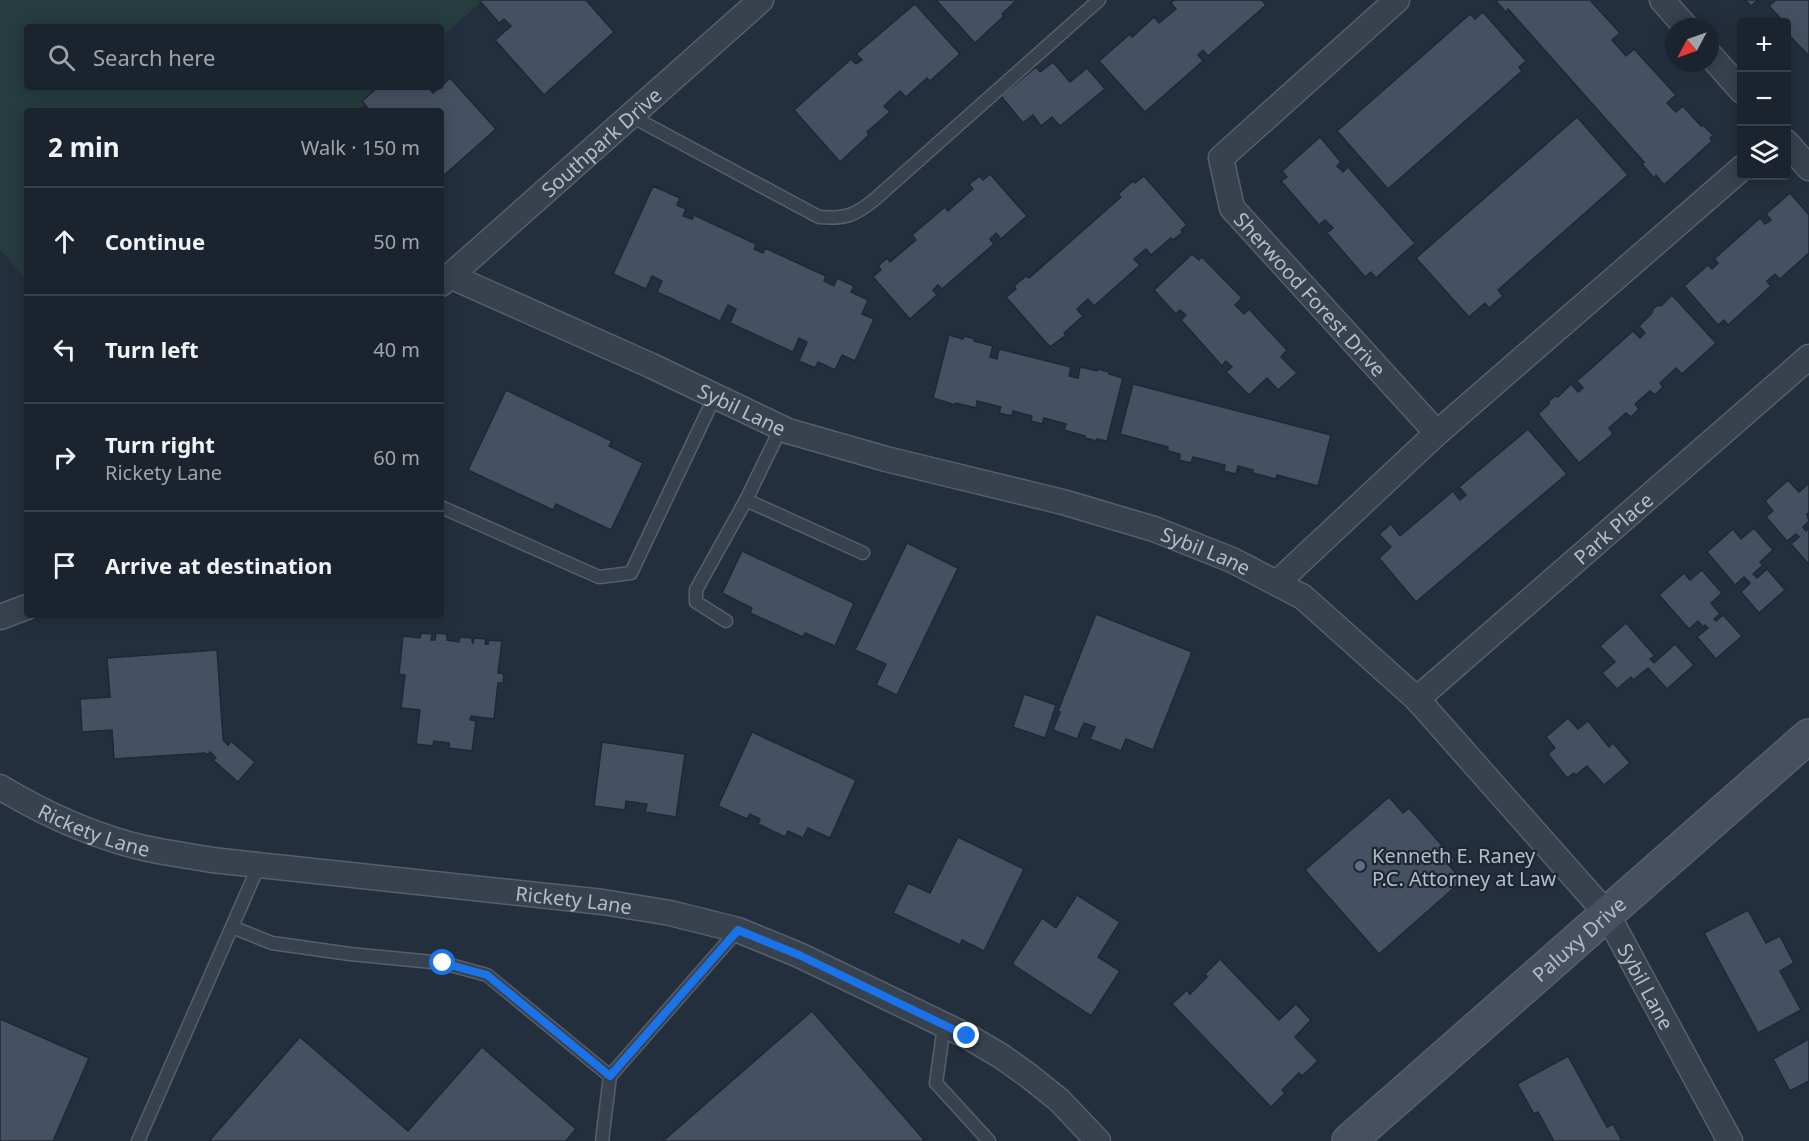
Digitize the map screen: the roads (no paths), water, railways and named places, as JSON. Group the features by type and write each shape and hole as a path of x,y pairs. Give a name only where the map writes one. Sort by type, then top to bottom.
{"main road":[{"name":"Paluxy Drive","path":"1349,1141 1809,736"}],"street":[{"name":"Southpark Drive","path":"445,280 761,0"},
{"name":"Sherwood Forest Drive","path":"1397,0 1221,159 1232,208 1437,433"},
{"path":"1662,0 1678,18"},
{"path":"1719,65 1737,85"},
{"path":"1791,148 1809,168"},
{"path":"1277,583 1437,433 1737,172"},
{"name":"Sybil Lane","path":"445,280 652,366 788,431 886,459 1063,502 1154,529 1232,560 1303,597 1417,699 1607,914 1730,1141"},
{"name":"Park Place","path":"1417,699 1809,357"},
{"path":"0,617 24,608"},
{"name":"Rickety Lane","path":"0,787 44,812 111,839 144,848 260,865 627,905 738,930 799,955 967,1036 1001,1056 1059,1100 1098,1141"}],"lane":[{"path":"631,116 819,217 839,218 859,212 874,200 1099,0"},
{"path":"444,508 599,577 631,573 715,396"},
{"path":"726,621 696,602 696,590 746,500 781,428"},
{"path":"746,500 863,553"},
{"path":"138,1141 260,865"},
{"path":"232,927 272,943 350,954 443,963 487,975 610,1076"},
{"path":"602,1141 610,1076 738,930"},
{"path":"944,1026 936,1083 989,1141"}],"place":[{"name":"Kenneth E. Raney P.C. Attorney at Law","path":"1360,866"}]}
